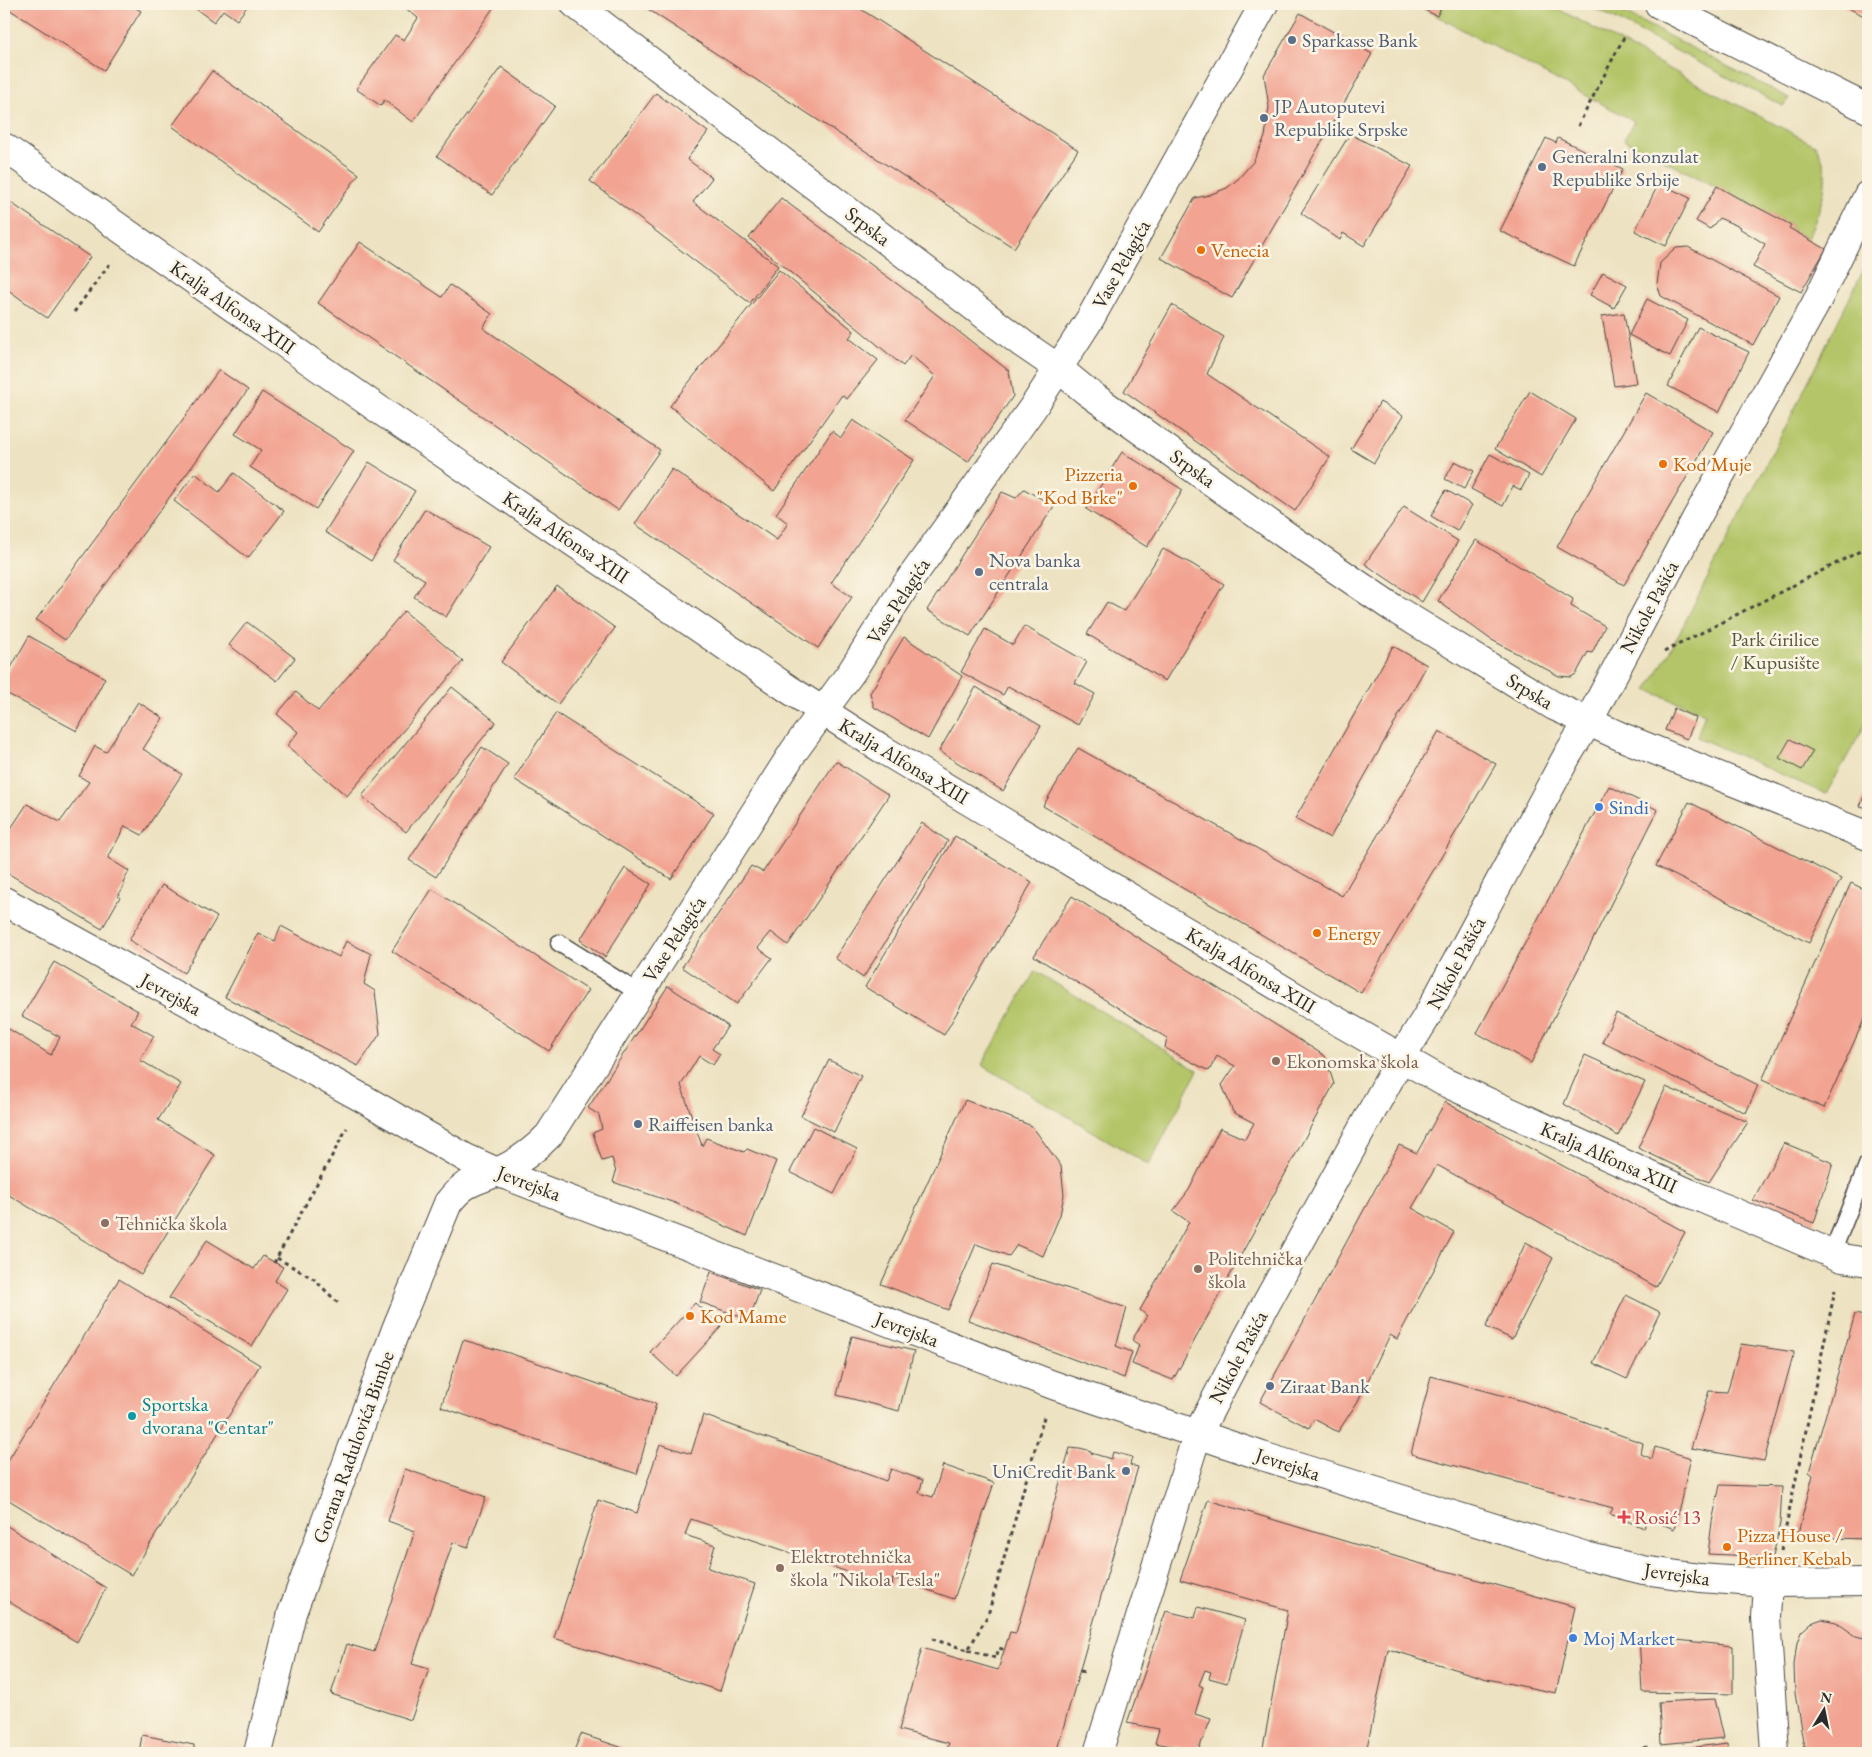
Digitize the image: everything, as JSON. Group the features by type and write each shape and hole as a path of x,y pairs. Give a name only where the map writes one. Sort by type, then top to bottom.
{"street":[{"name":"Srpska","path":"575,4 1086,391 1287,536 1393,608 1554,706 1588,722 1868,835"},
{"name":"Vase Pelagića","path":"497,1172 535,1150 549,1135 794,751 852,671 906,585 1034,406 1090,319 1264,4"},
{"path":"1659,4 1868,109"},
{"name":"Kralja Alfonsa XIII","path":"4,147 384,413 790,690 882,749 1444,1082 1626,1164 1837,1255 1868,1262"},
{"name":"Nikole Pašića","path":"1098,1753 1197,1435 1249,1335 1401,1058 1429,1013 1568,754 1588,722 1697,517 1816,305 1868,195"},
{"name":"Jevrejska","path":"4,901 364,1099 466,1158 497,1172 1052,1385 1197,1435 1586,1556 1643,1570 1700,1578 1768,1583 1868,1582"},
{"name":"Gorana Radulovića Bimbe","path":"258,1753 292,1613 400,1320 448,1203 458,1190 467,1183 497,1172"},
{"path":"1768,1583 1766,1617 1775,1753"}],"lane":[{"path":"559,943 639,992"},
{"path":"1837,1255 1868,1163"}],"path":[{"path":"1578,126 1624,37"},
{"path":"74,312 114,256"},
{"path":"1658,656 1868,547"},
{"path":"274,1263 364,1099"},
{"path":"1780,1556 1837,1255"},
{"path":"277,1258 314,1279 338,1303"},
{"path":"968,1650 988,1615 1052,1385"},
{"path":"932,1638 996,1658 998,1648 1005,1650"},
{"path":"1080,1671 1085,1672"}],"green space":[{"path":"1414,4 1549,4 1815,145 1821,157 1825,180 1821,203 1808,239 1789,228 1791,225 1624,140 1634,121"},
{"path":"1586,4 1607,4 1789,98 1783,106"},
{"name":"Park ćirilice / Kupusište","path":"1868,261 1868,720 1826,794 1697,737 1705,713 1647,690 1671,649 1788,422"},
{"path":"1035,971 1198,1070 1149,1165 982,1065"}],"building":[{"path":"4,4 129,4 141,11 104,70 4,6"},
{"path":"189,4 249,4 237,20 223,10 214,22"},
{"path":"400,4 496,4 413,122 384,100 381,106 356,89 395,35 404,40 418,18"},
{"path":"640,4 853,4 1078,150 1014,248"},
{"path":"1413,4 1443,4 1437,16"},
{"path":"1840,4 1868,4 1868,18"},
{"path":"1300,13 1372,54 1232,298 1161,258 1195,198 1227,188 1253,162 1265,137 1269,107 1264,75"},
{"path":"501,67 555,106 492,195 437,156"},
{"path":"212,71 359,174 318,232 172,126"},
{"path":"656,93 708,132 687,159 712,178 693,202 778,266 750,303 590,181"},
{"path":"1350,134 1412,166 1364,246 1343,233 1340,240 1301,213"},
{"path":"1546,138 1556,143 1558,138 1623,169 1574,266 1500,231"},
{"path":"1659,183 1690,198 1666,246 1635,231"},
{"path":"1717,186 1791,225 1789,228 1826,249 1801,292 1753,267 1765,244 1740,227 1719,218 1710,229 1696,221"},
{"path":"4,198 90,257 47,318 4,287"},
{"path":"781,198 908,292 1009,371 1013,396 968,462 905,420 935,376 911,355 903,366 749,238"},
{"path":"360,242 442,297 450,285 492,314 483,328 660,450 618,510 318,303"},
{"path":"1688,247 1779,296 1753,345 1661,296 1657,284 1660,263 1676,248"},
{"path":"779,270 854,331 849,338 878,360 847,399 842,395 774,491 670,406"},
{"path":"1603,272 1627,285 1614,308 1590,295"},
{"path":"1647,299 1688,320 1670,356 1629,335"},
{"path":"1172,305 1224,337 1207,374 1330,457 1295,511 1124,391"},
{"path":"1624,313 1636,383 1614,386 1602,316"},
{"path":"1698,327 1749,352 1719,412 1668,386"},
{"path":"219,370 248,390 65,640 36,620"},
{"path":"1530,391 1576,419 1541,477 1495,449"},
{"path":"262,392 354,451 316,509 250,467 261,450 235,434"},
{"path":"1646,393 1713,432 1624,585 1557,547"},
{"path":"1380,402 1403,416 1374,463 1351,449"},
{"path":"853,420 914,460 831,583 852,597 818,648 635,524 672,469 777,540 788,523 776,514 832,431 841,438"},
{"path":"1122,452 1183,490 1147,547 1086,509"},
{"path":"1490,454 1529,475 1521,490 1513,486 1503,506 1471,489"},
{"path":"1455,461 1474,471 1464,489 1445,479"},
{"path":"369,462 415,491 371,561 325,532"},
{"path":"195,473 219,492 234,473 284,511 248,558 174,501"},
{"path":"1024,489 1054,506 970,636 927,610 1002,492 1016,498"},
{"path":"1446,490 1472,505 1457,531 1431,516"},
{"path":"1404,507 1458,541 1422,602 1365,564"},
{"path":"425,509 489,547 446,617 414,597 425,580 393,560"},
{"path":"1476,540 1573,599 1571,606 1605,626 1592,653 1588,652 1576,674 1571,677 1559,676 1490,639 1438,601"},
{"path":"1163,549 1224,584 1165,681 1087,634 1107,602 1124,611"},
{"path":"557,586 615,628 558,704 501,662"},
{"path":"404,611 463,661 347,796 287,746 298,732 277,714 296,692 318,711"},
{"path":"247,622 295,658 277,681 229,645"},
{"path":"1024,626 1087,662 1075,683 1095,694 1078,725 1008,686 1003,695 961,672 985,629 1013,645"},
{"path":"29,636 105,678 77,731 4,692 4,680"},
{"path":"904,637 962,676 928,739 874,707 870,693"},
{"path":"1393,646 1427,665 1330,838 1295,819"},
{"path":"452,687 496,722 406,832 362,796"},
{"path":"976,687 1041,726 1003,791 939,751"},
{"path":"138,702 163,718 143,749 182,774 142,835 125,826 108,858 129,871 123,883 125,884 118,896 120,897 102,929 4,871 4,839 27,804 60,822 89,782 79,776 95,746 106,752"},
{"path":"1674,708 1696,718 1687,739 1665,730"},
{"path":"556,713 714,813 671,879 514,779"},
{"path":"1439,731 1496,764 1361,993 1043,806 1078,748 1342,896"},
{"path":"1790,739 1813,751 1802,770 1779,758"},
{"path":"482,747 508,764 436,877 409,860"},
{"path":"836,761 889,795 788,945 771,932 758,948 772,958 737,1004 682,967 751,866 763,872"},
{"path":"1609,786 1658,810 1531,1063 1477,1033"},
{"path":"1868,787 1868,808 1860,806"},
{"path":"1689,802 1841,879 1809,943 1656,866"},
{"path":"922,823 948,841 863,978 835,958"},
{"path":"955,836 1032,882 944,1035 865,987"},
{"path":"625,868 651,884 605,957 580,940"},
{"path":"1851,883 1868,891 1868,1011 1824,1108 1762,1080"},
{"path":"162,885 217,917 184,973 129,940"},
{"path":"432,889 588,990 549,1051 392,951"},
{"name":"Ekonomska škola","path":"1072,896 1325,1056 1334,1084 1173,1380 1132,1364 1139,1345 1132,1340 1147,1316 1140,1310 1189,1222 1173,1211 1189,1190 1220,1128 1245,1139 1254,1123 1233,1112 1222,1085 1235,1066 1217,1056 1209,1071 1165,1048 1167,1038 1034,956"},
{"path":"281,926 339,957 346,941 371,954 364,984 375,991 380,1034 358,1066 225,997 258,933 275,941"},
{"path":"54,962 138,1011 131,1023 154,1036 140,1060 181,1084 158,1120 215,1155 141,1275 4,1192 4,1026 51,1055 60,1037 22,1016"},
{"path":"668,986 728,1026 712,1049 720,1054 713,1065 699,1056 681,1085 702,1146 706,1138 744,1152 747,1149 776,1161 747,1236 675,1203 613,1182 616,1172 612,1158 602,1161 593,1133 602,1129 599,1115 588,1108"},
{"path":"1616,1013 1758,1085 1746,1113 1602,1042"},
{"path":"1585,1055 1645,1082 1618,1136 1564,1104"},
{"path":"829,1060 861,1076 834,1132 801,1116"},
{"path":"1666,1087 1748,1122 1709,1182 1638,1148"},
{"path":"965,1100 1032,1126 1061,1166 1064,1195 1060,1215 1043,1256 1017,1245 1009,1256 976,1244 948,1310 881,1284"},
{"path":"1445,1102 1685,1232 1656,1287 1437,1165 1412,1208 1454,1232 1397,1339 1390,1335 1358,1401 1338,1432 1314,1419 1309,1428 1260,1402 1399,1145 1417,1153"},
{"path":"813,1127 857,1149 834,1194 790,1172"},
{"path":"1784,1143 1833,1163 1814,1223 1753,1200"},
{"path":"207,1240 254,1269 263,1256 283,1267 275,1281 287,1289 252,1346 169,1298"},
{"path":"1526,1242 1553,1258 1512,1339 1486,1327"},
{"path":"993,1264 1127,1308 1116,1346 1132,1352 1124,1378 968,1320"},
{"path":"711,1272 760,1290 749,1320 700,1302"},
{"name":"Sportska dvorana \"Centar\"","path":"119,1279 260,1365 131,1575 4,1497 4,1467"},
{"path":"1626,1295 1660,1312 1627,1379 1593,1363"},
{"path":"695,1303 721,1327 676,1376 650,1352"},
{"path":"1855,1314 1868,1317 1868,1539 1797,1537 1813,1475 1809,1472"},
{"path":"852,1336 914,1351 899,1411 837,1395"},
{"path":"463,1340 509,1353 656,1404 637,1474 441,1407"},
{"path":"1741,1344 1794,1352 1764,1461 1691,1448 1709,1391 1727,1392"},
{"path":"1431,1376 1523,1401 1643,1443 1641,1454 1652,1459 1655,1447 1691,1458 1674,1529 1647,1518 1644,1528 1610,1514 1613,1508 1411,1454"},
{"path":"703,1415 886,1481 891,1469 923,1480 919,1493 933,1497 943,1465 994,1483 954,1599 893,1578 892,1587 691,1519 685,1535 715,1545 708,1568 755,1584 720,1691 554,1638 598,1500 637,1513 660,1444 691,1454"},
{"path":"1070,1448 1080,1448 1111,1459 1113,1452 1132,1457 1130,1465 1138,1467 1056,1753 946,1753 949,1743 899,1730 922,1648 998,1670 1010,1632 1016,1633"},
{"path":"405,1469 486,1497 468,1547 453,1542 412,1664 429,1669 411,1720 331,1694 347,1644 374,1652 415,1531 388,1521"},
{"path":"1720,1485 1782,1487 1780,1523 1773,1557 1708,1554 1712,1522"},
{"path":"1208,1500 1411,1561 1575,1607 1556,1693 1487,1679 1388,1649 1366,1752 1369,1753 1262,1753 1288,1610 1180,1580"},
{"path":"4,1524 106,1588 77,1642 4,1599"},
{"path":"1198,1607 1245,1620 1227,1683 1209,1678 1211,1672 1205,1670 1199,1685 1203,1687 1195,1714 1211,1719 1198,1751 1155,1743 1159,1729 1127,1723 1166,1611 1195,1618"},
{"path":"1822,1619 1836,1622 1856,1636 1868,1639 1868,1753 1805,1753 1795,1693 1794,1665 1797,1643 1801,1632 1811,1623"},
{"path":"1639,1636 1733,1646 1733,1694 1642,1692"},
{"path":"1715,1699 1724,1738 1661,1744 1659,1702"},
{"path":"581,1734 638,1753 573,1753"},
{"path":"142,1735 194,1745 194,1753 139,1753"},
{"path":"1727,1743 1728,1753 1659,1753 1659,1752"},
{"path":"1647,1747 1647,1753 1624,1753 1624,1752"}],"place":[{"name":"Sparkasse Bank","path":"1292,40"},
{"name":"JP Autoputevi Republike Srpske","path":"1264,118"},
{"name":"Generalni konzulat Republike Srbije","path":"1542,167"},
{"name":"Venecia","path":"1201,250"},
{"name":"Kod Muje","path":"1663,464"},
{"name":"Pizzeria \"Kod Brke\"","path":"1133,486"},
{"name":"Nova banka centrala","path":"979,572"},
{"name":"Sindi","path":"1599,807"},
{"name":"Energy","path":"1317,933"},
{"name":"Ekonomska škola","path":"1276,1061"},
{"name":"Raiffeisen banka","path":"638,1124"},
{"name":"Tehnička škola","path":"105,1223"},
{"name":"Politehnička škola","path":"1198,1269"},
{"name":"Kod Mame","path":"690,1316"},
{"name":"Ziraat Bank","path":"1270,1386"},
{"name":"Sportska dvorana \"Centar\"","path":"132,1416"},
{"name":"UniCredit Bank","path":"1126,1471"},
{"name":"Rosić 13","path":"1624,1517"},
{"name":"Pizza House / Berliner Kebab","path":"1727,1547"},
{"name":"Elektrotehnička škola \"Nikola Tesla\"","path":"780,1568"},
{"name":"Moj Market","path":"1573,1638"}]}
